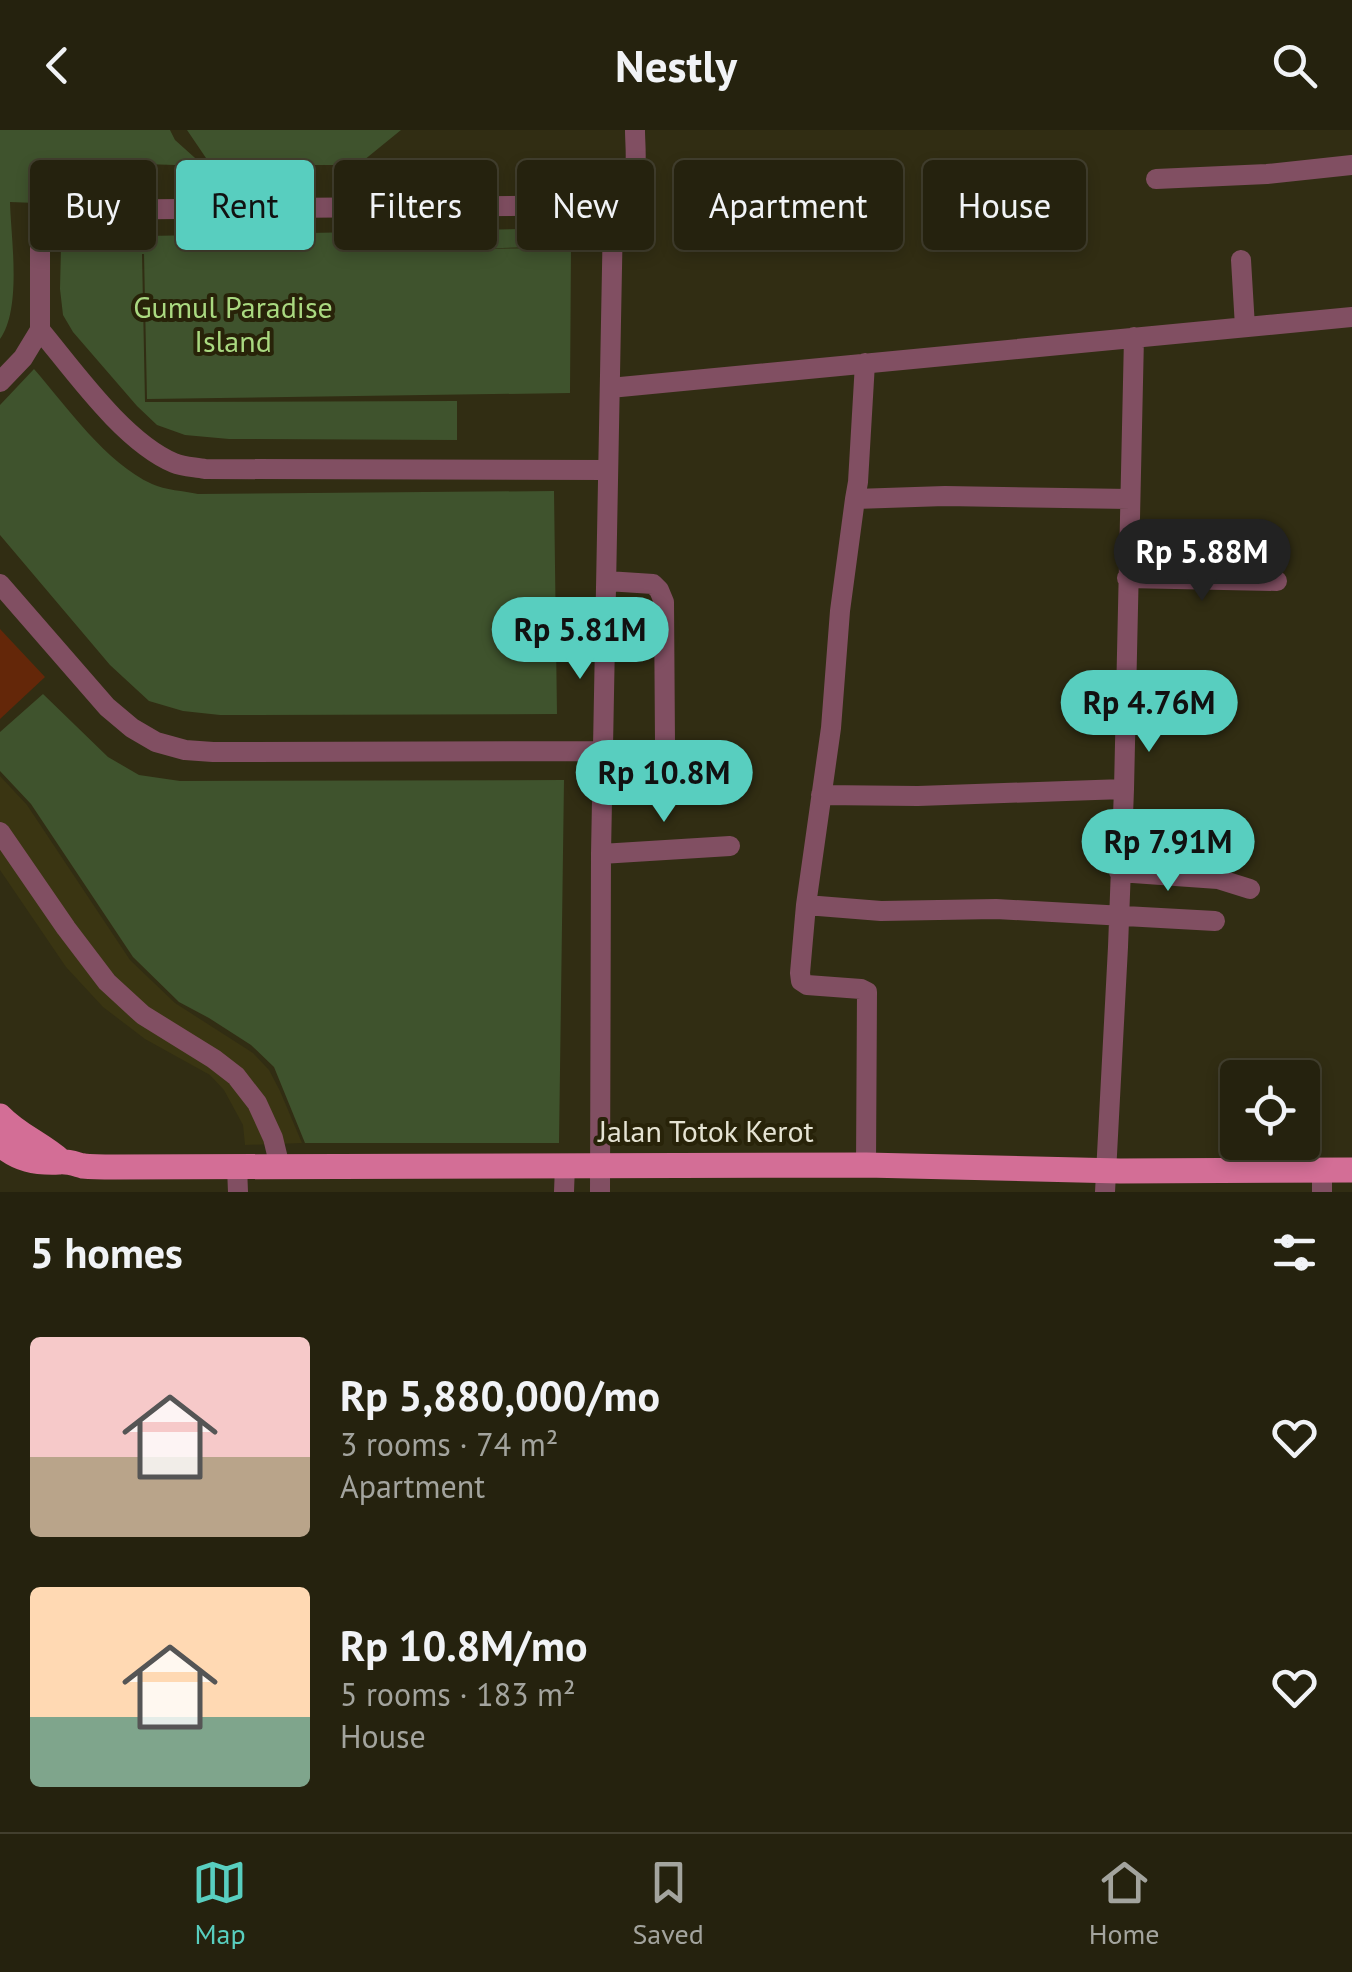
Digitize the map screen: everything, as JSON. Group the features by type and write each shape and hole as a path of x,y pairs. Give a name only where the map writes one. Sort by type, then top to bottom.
{"main road":[{"name":"Jalan Totok Kerot","path":"0,1116 60,1161"},
{"name":"Jalan Totok Kerot","path":"0,1144 11,1154 49,1164 60,1161 238,1179 280,1167 866,1165 1106,1181 1322,1181 1352,1170"}],"street":[{"path":"635,130 635,160"},
{"path":"1156,179 1352,165"},
{"path":"0,382 23,358 40,330 40,240 56,217 75,210 517,206"},
{"path":"600,1192 601,854 612,250"},
{"path":"1241,260 1245,326"},
{"path":"610,388 1352,317"},
{"path":"40,330 123,427 153,452 177,464 205,468 608,470"},
{"path":"1106,1181 1124,789 1134,336"},
{"path":"865,363 831,728 800,973 807,985 867,992 866,1165"},
{"path":"855,499 945,496 1130,500"},
{"path":"1127,578 1277,581"},
{"path":"607,581 654,584 664,602 665,743"},
{"path":"0,584 107,706 156,742 184,750 603,751"},
{"path":"821,795 1124,789"},
{"path":"0,832 106,982 142,1016 236,1076 257,1103 273,1138 280,1167"},
{"path":"601,854 730,846"},
{"path":"1120,872 1218,879 1250,890"},
{"path":"806,905 881,911 996,909 1216,921"},
{"path":"564,1192 565,1165"}],"shaded area":[{"path":"0,776 27,805 130,960 175,1003 253,1053 269,1070 302,1143 245,1145 243,1125 224,1090 210,1075 145,1039 103,1007 66,967 0,870"}],"green space":[{"path":"0,130 170,130 175,140 197,160 176,160 176,165 156,164 156,160 30,160 30,203 10,202 13,292 7,326 0,339"},
{"path":"187,130 401,130 364,160 334,160 334,165 314,165 314,160 206,158"},
{"name":"Gumul Paradise Island","path":"497,229 517,229 517,248 497,248"},
{"name":"Gumul Paradise Island","path":"334,232 334,250 571,250 570,393 147,399 142,254 145,402 457,401 457,440 229,439 185,435 157,425 137,406 63,315 61,250 156,250 156,236 176,235 176,250 314,250 314,233"},
{"path":"34,369 119,463 163,488 198,494 554,491 557,714 220,715 183,711 149,701 110,665 0,535 0,405"},
{"path":"43,694 108,757 139,775 180,781 564,780 559,1143 305,1143 274,1067 251,1045 179,1002 133,957 31,804 0,771 0,732"}],"building":[{"path":"0,629 45,677 0,719"}]}
